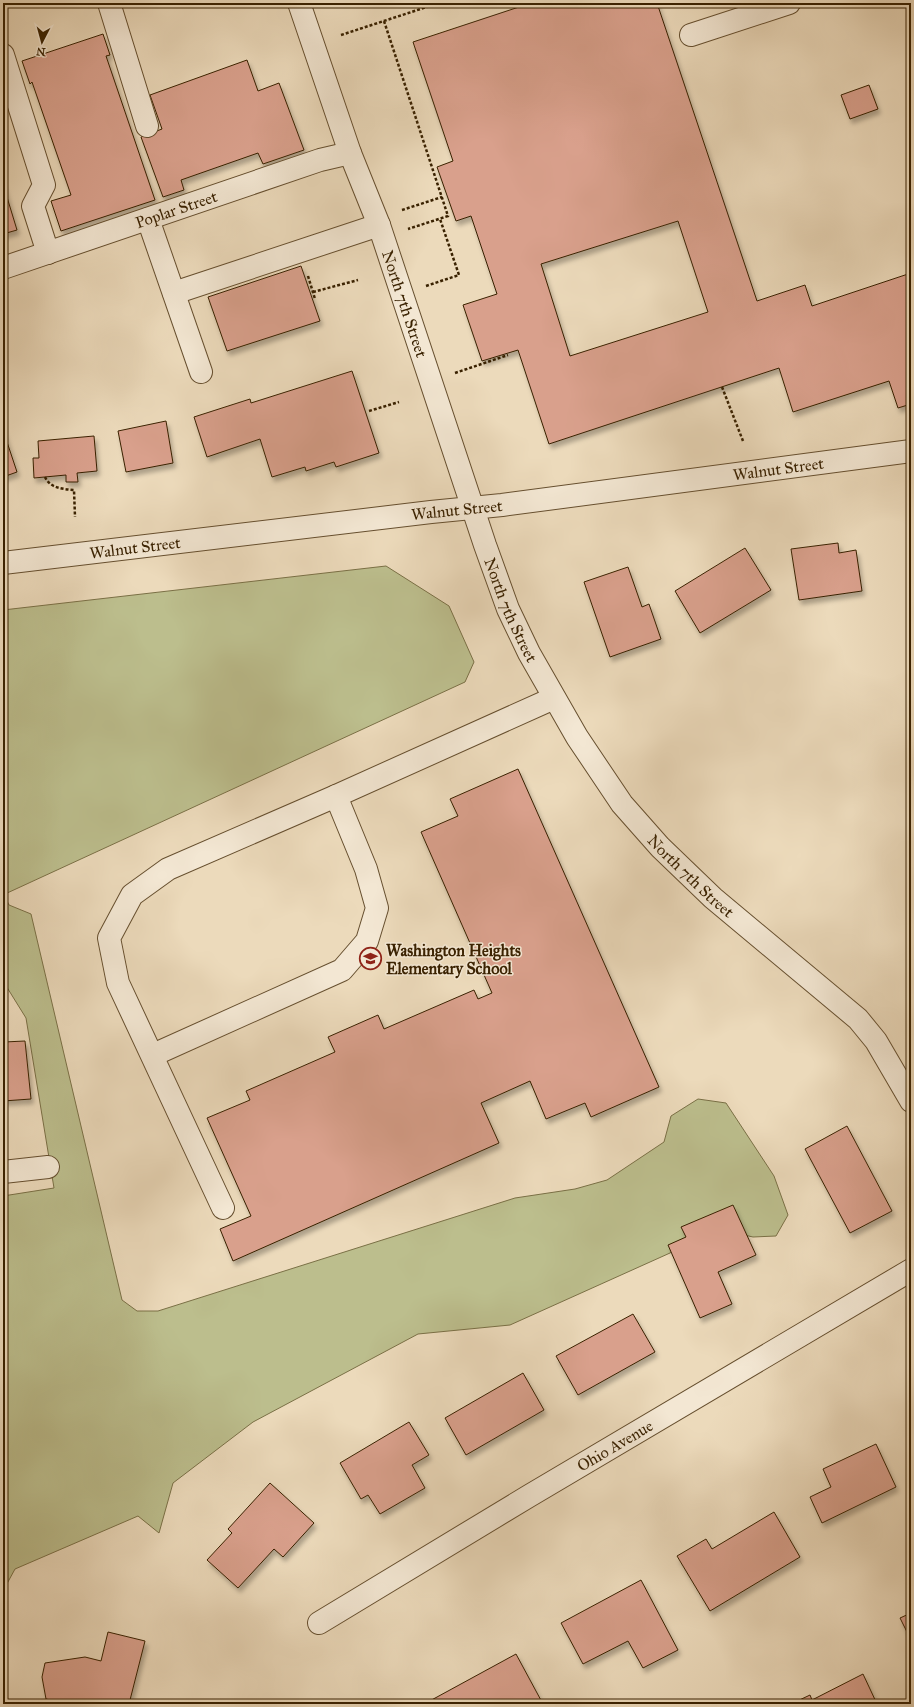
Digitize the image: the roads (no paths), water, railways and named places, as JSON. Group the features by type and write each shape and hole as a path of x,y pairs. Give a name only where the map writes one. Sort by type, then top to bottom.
{"street":[{"path":"109,3 147,126"},
{"name":"North 7th Street","path":"299,3 350,153 379,225 473,509 508,609 528,653 577,737 622,804 660,847 713,898 858,1020 876,1041 911,1101"},
{"path":"691,35 789,3"},
{"path":"3,55 44,185 33,206 48,253"},
{"name":"Poplar Street","path":"3,268 320,160 350,153"},
{"path":"148,219 202,372"},
{"path":"174,293 379,225"},
{"name":"Walnut Street","path":"3,563 423,513 473,509 911,451"},
{"path":"223,1208 153,1055 118,983 109,938 132,895 168,869 336,796 554,698"},
{"path":"153,1055 342,970 367,940 377,908 366,868 336,796"},
{"path":"3,1172 48,1167"},
{"name":"Ohio Avenue","path":"319,1623 529,1496 911,1270"}],"place":[{"name":"Washington Heights Elementary School","path":"371,959"}]}
